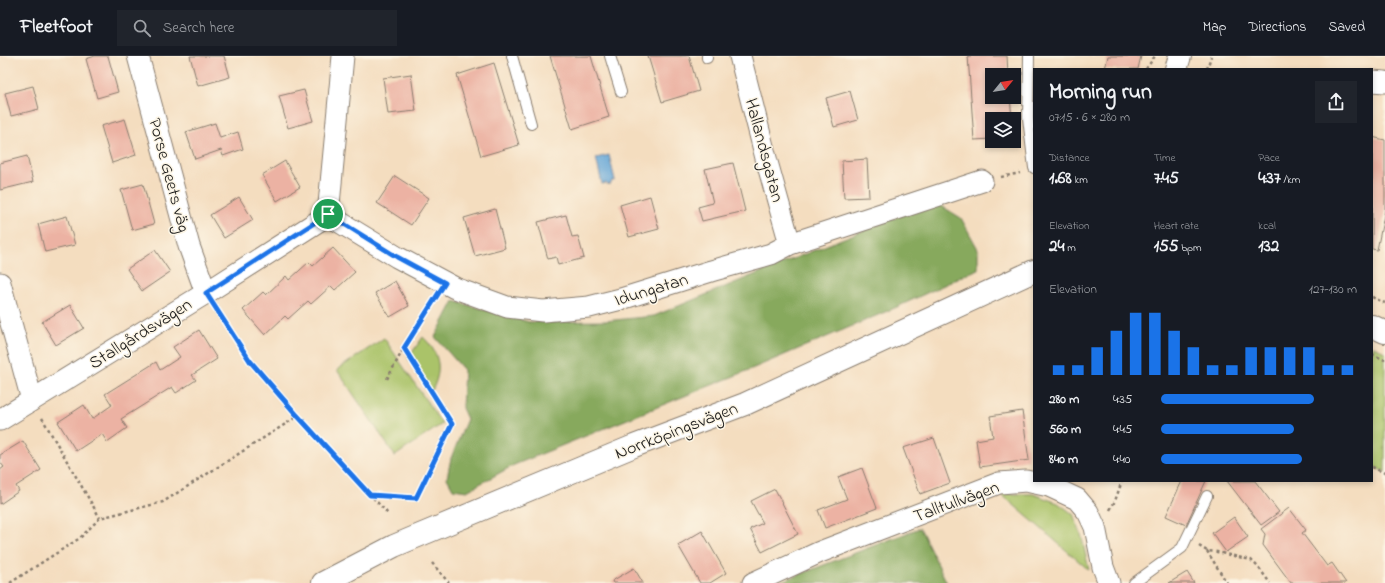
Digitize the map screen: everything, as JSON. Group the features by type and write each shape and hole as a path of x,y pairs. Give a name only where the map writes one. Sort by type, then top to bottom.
{"main road":[{"path":"1176,68 1180,56"},
{"name":"Norrköpingsvägen","path":"323,583 394,546 634,446 744,404 1032,273"},
{"path":"1373,326 1385,332"}],"street":[{"name":"Porse Geets väg","path":"138,56 189,246 206,293"},
{"path":"328,214 342,56"},
{"name":"Hallandsgatan","path":"740,56 790,244"},
{"path":"1373,81 1385,82"},
{"name":"Idungatan","path":"328,214 397,257 455,288 507,307 542,311 589,307 621,299 771,254 790,244 982,181"},
{"name":"Stallgårdsvägen","path":"0,420 206,293 328,214"},
{"path":"0,283 32,400"},
{"name":"Talltullvägen","path":"754,583 820,552 999,484 1026,481 1049,486 1077,498 1088,512 1095,527 1103,567 1109,583"}],"lane":[{"path":"512,56 531,124"},
{"path":"610,56 621,92"},
{"path":"1029,56 1028,118 1030,170"},
{"path":"1134,583 1182,548 1207,496"}],"path":[{"path":"1147,68 1155,56"},
{"path":"1208,68 1211,56"},
{"path":"982,181 1030,170"},
{"path":"387,379 404,348 445,283"},
{"path":"206,293 250,361 298,416 389,515"},
{"path":"1373,297 1385,303"},
{"path":"370,495 416,498 452,424 404,348"},
{"path":"1373,354 1385,360"},
{"path":"32,400 100,518"},
{"path":"10,583 80,538 100,518 164,502 298,416"},
{"path":"1373,467 1385,473"},
{"path":"1095,527 1109,511 1115,501 1122,482"},
{"path":"1186,538 1207,551 1251,560 1270,583"},
{"path":"1207,551 1227,583"},
{"path":"432,563 449,583"}],"green space":[{"path":"935,202 961,218 978,249 978,269 897,307 749,370 514,465 467,491 453,489 447,478 451,458 467,419 462,408 464,370 435,337 454,301 529,322 605,321 654,316"},
{"path":"423,337 433,349 438,363 437,377 431,392 408,358"},
{"path":"384,338 442,424 395,456 337,370"},
{"path":"1373,346 1385,352 1385,472 1373,466"},
{"path":"1001,494 1033,494 1058,503 1073,514 1081,534 1089,570"},
{"path":"920,528 947,583 777,583"}],"water":[{"path":"609,155 615,180 608,185 606,183 602,184 596,158"}],"building":[{"path":"95,56 108,56 118,92 97,98 86,59"},
{"path":"190,56 224,56 230,77 198,86"},
{"path":"550,56 591,56 609,117 572,129"},
{"path":"648,56 689,56 699,91 662,102"},
{"path":"968,56 1007,56 1008,68 985,68 985,104 1011,104 1011,112 985,112 985,139 974,140"},
{"path":"1108,56 1141,56 1138,68 1105,68"},
{"path":"494,63 519,145 481,156 457,75"},
{"path":"411,74 416,111 388,114 383,78"},
{"path":"33,86 39,109 11,116 5,93"},
{"path":"304,90 313,121 288,128 279,96"},
{"path":"850,91 858,120 834,127 826,98"},
{"path":"125,119 136,155 112,163 101,126"},
{"path":"215,123 220,138 238,132 243,149 223,156 221,150 195,159 186,132"},
{"path":"1373,137 1385,140 1385,210 1377,250 1373,249"},
{"path":"27,156 33,182 0,190 0,163"},
{"path":"867,159 869,197 844,198 842,161"},
{"path":"285,161 300,187 277,201 262,175"},
{"path":"733,163 745,211 702,221 698,207 713,203 705,169"},
{"path":"395,176 429,198 411,225 377,203"},
{"path":"143,184 154,224 132,230 121,190"},
{"path":"650,196 659,229 629,237 620,205"},
{"path":"239,197 253,220 224,238 210,215"},
{"path":"495,209 505,248 475,256 464,218"},
{"path":"566,215 572,237 578,236 584,258 558,265 556,257 548,259 538,222"},
{"path":"67,216 75,245 45,252 38,224"},
{"path":"333,248 355,272 335,290 331,286 311,304 308,301 288,319 285,316 265,335 243,310 263,292 266,295 286,276 289,280 309,262 313,266"},
{"path":"155,250 170,272 142,291 127,269"},
{"path":"395,281 409,306 390,317 375,293"},
{"path":"70,305 84,328 56,345 42,322"},
{"path":"199,330 217,359 192,375 196,380 176,393 172,387 121,419 127,428 107,442 102,434 76,451 58,422 84,405 92,419 112,405 105,394 156,362 160,370 180,357 173,347"},
{"path":"1022,411 1029,460 980,467 976,440 993,437 990,416"},
{"path":"934,438 950,483 920,494 903,448"},
{"path":"23,441 41,470 16,486 19,491 0,504 0,470 4,467 0,462 0,455"},
{"path":"862,468 877,508 825,528 818,510 847,499 838,477"},
{"path":"1182,482 1206,482 1186,525 1166,516"},
{"path":"1228,482 1256,482 1279,512 1261,525"},
{"path":"775,489 798,534 762,552 750,529 763,523 751,501"},
{"path":"1289,508 1306,530 1302,533 1327,566 1332,563 1346,583 1291,583 1263,545 1265,534 1261,529"},
{"path":"1234,517 1248,537 1226,552 1212,533"},
{"path":"702,531 726,573 710,583 700,583 678,545"},
{"path":"634,568 643,583 613,583 612,581"},
{"path":"1187,572 1194,583 1169,583"}],"route":[{"path":"328,214 397,257 445,283 404,348 452,424 416,498 370,495 250,361 206,293 328,214"}]}
